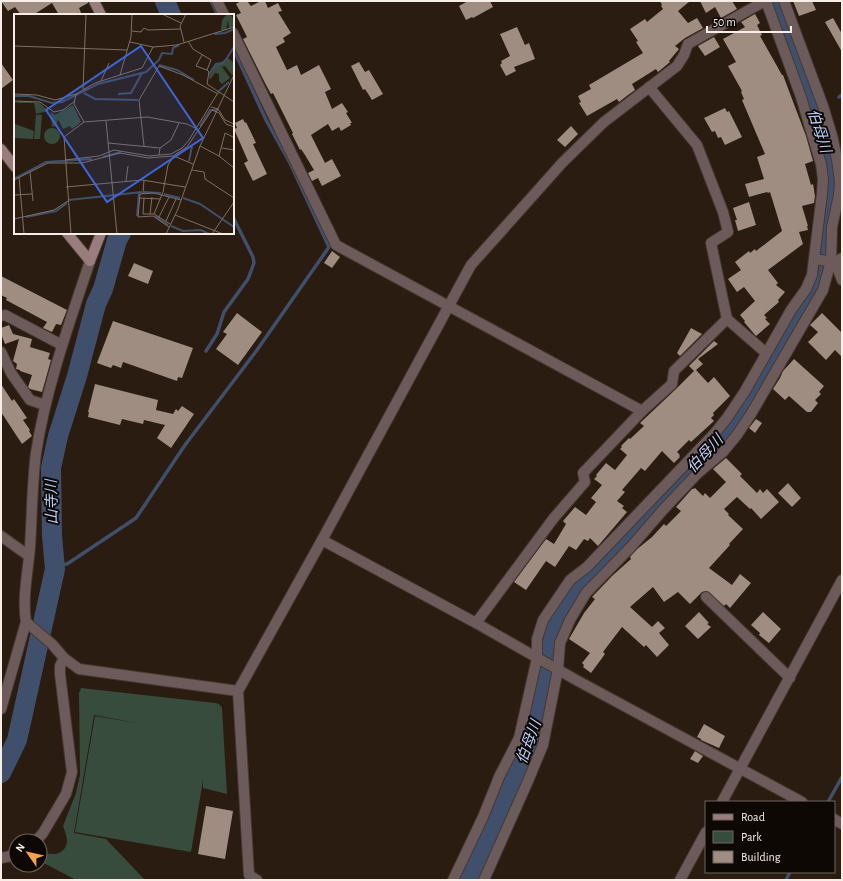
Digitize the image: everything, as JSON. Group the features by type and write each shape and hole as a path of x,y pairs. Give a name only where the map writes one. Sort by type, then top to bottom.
{"main road":[{"path":"94,1 100,14"},
{"path":"1,149 14,166"},
{"path":"68,234 90,261 101,234"}],"street":[{"path":"217,1 224,14"},
{"path":"256,880 249,875 238,691 322,540 471,265 562,163 604,122 677,66 684,55 688,44 765,1 807,117 821,164 823,179 822,194 812,275 806,289 791,310 727,418 714,434 587,567 570,580 543,620 537,639 539,659 519,738 499,777 483,817 453,880"},
{"path":"784,1 833,138 840,181 839,195 832,227 836,260 842,280"},
{"path":"234,35 336,245 642,411"},
{"path":"650,87 697,145 723,212 728,232 711,242 728,319 766,353"},
{"path":"807,117 824,111"},
{"path":"814,259 836,260"},
{"path":"484,880 543,745 560,643 570,620 586,593 697,474 723,452 737,435 751,414 823,290 836,260"},
{"path":"90,261 62,346 45,405 36,454 24,609 29,625 52,644 64,658 79,669 238,691"},
{"path":"1,316 5,315 62,346"},
{"path":"476,624 553,519 585,482 583,473 642,411 672,384 674,371 728,319"},
{"path":"1,352 11,374 30,400 45,405"},
{"path":"630,521 643,532"},
{"path":"1,536 29,556"},
{"path":"322,540 800,801"},
{"path":"723,801 842,580"},
{"path":"706,597 790,678"},
{"path":"1,709 29,625"},
{"path":"44,833 66,794 72,772 60,674 60,666 64,658"},
{"path":"680,880 705,834"}],"green space":[{"path":"81,688 215,703 219,704 222,708 227,794 203,788 203,780 191,852 75,832 95,716 142,724 94,715 74,833 106,839 145,880 76,880 48,865 48,854 56,854 66,847 66,834 63,826 76,793 80,775 79,693"}],"building":[{"path":"1,1 88,1 88,3 79,8 82,14 58,14 52,3 35,14 20,14 15,7 8,11"},
{"path":"241,1 247,1 251,6 261,1 265,1 268,8 278,3 282,11 278,12 291,33 283,38 285,42 276,47 287,70 297,65 301,75 319,65 331,89 325,92 332,109 342,103 348,112 346,113 352,123 350,123 351,125 341,131 339,127 332,131 328,124 311,135 325,163 332,159 341,176 322,186 318,178 312,181 308,173 314,170 301,149 300,150 273,93 271,94 243,39 247,37 236,15 241,13 236,4"},
{"path":"468,1 490,1 493,7 473,18 472,17 466,20 459,6"},
{"path":"660,1 690,1 678,11 688,23 697,18 703,28 685,38 675,46 679,49 669,61 670,62 658,72 656,69 632,84 635,90 619,102 617,99 587,116 579,103 581,102 578,96 591,89 589,85 643,53 636,42 638,41 630,29 645,19 647,22 663,9"},
{"path":"700,1 732,1 737,9 721,18 715,7 706,13"},
{"path":"793,1 812,1 816,10 799,16"},
{"path":"755,14 760,23 757,25 762,35 760,36 783,75 806,136 813,161 805,164 811,185 813,184 815,196 814,203 802,206 808,226 808,230 799,232 803,244 768,270 778,283 776,285 785,292 778,300 779,302 764,315 767,318 765,319 770,324 756,336 740,315 755,301 744,287 737,292 728,279 741,270 735,262 749,251 750,253 755,249 756,251 782,231 770,192 749,197 745,184 764,179 757,157 765,154 742,100 744,99 741,92 742,91 728,66 736,62 723,39 745,27 741,22"},
{"path":"833,18 842,34 842,52 825,22"},
{"path":"517,27 525,45 529,43 535,59 514,67 516,71 506,76 500,65 502,63 501,61 510,56 500,34"},
{"path":"714,37 720,47 705,56 698,46"},
{"path":"359,62 365,72 369,70 383,94 372,100 365,89 363,90 351,66"},
{"path":"1,63 13,80 1,89"},
{"path":"725,108 727,112 729,111 742,137 725,145 721,137 718,138 715,131 712,132 704,118"},
{"path":"243,119 245,123 246,122 256,143 253,144 267,174 253,181 244,163 248,161 234,129 237,128 235,123"},
{"path":"571,126 578,134 565,147 557,140"},
{"path":"749,202 756,225 738,231 735,220 737,220 733,208"},
{"path":"332,251 340,257 332,268 324,263"},
{"path":"134,263 153,271 148,284 128,276"},
{"path":"1,276 67,310 61,325 56,324 52,332 43,328 47,322 6,300 7,298 1,295"},
{"path":"237,313 262,332 238,365 216,349 227,334 223,332"},
{"path":"822,313 842,333 842,357 835,350 826,360 808,342 818,332 810,325"},
{"path":"113,321 193,348 182,378 178,377 177,381 123,362 121,368 113,365 111,368 97,363"},
{"path":"9,325 13,334 32,339 30,347 50,353 48,359 51,360 42,392 30,389 28,387 32,375 16,369 17,364 13,361 19,339 5,344 1,334 1,328"},
{"path":"691,328 702,334 680,356 677,353"},
{"path":"714,341 718,344 698,359 703,364 696,370 708,383 714,377 730,396 713,413 714,415 711,418 714,421 691,442 689,440 677,452 680,457 674,463 662,451 645,471 641,468 622,490 625,492 617,501 624,506 622,508 627,512 598,546 590,538 588,541 584,539 576,550 569,546 555,567 546,561 526,590 514,582 546,539 554,544 566,524 563,521 575,507 586,515 596,502 591,498 602,485 594,479 597,476 596,475 606,463 615,470 627,455 620,449 622,447 621,446 644,426 640,423 694,371 689,366"},
{"path":"794,359 824,386 819,392 821,394 815,400 818,403 811,412 807,412 789,396 785,400 773,389 783,371"},
{"path":"1,384 12,401 14,399 27,418 23,420 32,436 22,444 1,412"},
{"path":"95,384 158,400 156,410 173,414 176,409 178,411 182,406 194,414 171,448 157,438 165,425 144,420 143,424 122,419 120,425 88,417"},
{"path":"756,419 762,423 755,433 749,428"},
{"path":"726,458 742,474 740,476 757,493 760,489 763,493 767,489 779,502 761,519 751,508 750,509 737,497 724,509 729,514 728,515 743,529 709,568 732,585 740,574 751,583 730,608 726,604 724,606 707,591 702,592 690,604 678,592 664,602 653,587 630,607 652,627 658,621 665,628 659,633 669,645 657,657 646,645 644,647 622,627 603,652 605,654 591,673 583,667 584,665 582,663 590,653 569,639 584,613 595,599 592,597 631,559 630,557 636,550 652,537 664,524 666,526 681,511 676,507 692,489 695,488 703,496 705,493 710,498 726,482 713,469"},
{"path":"788,483 801,498 792,507 778,493"},
{"path":"699,612 709,623 707,624 711,627 698,639 685,626"},
{"path":"763,612 781,629 769,643 759,635 760,633 751,625"},
{"path":"704,724 725,736 719,748 697,737"},
{"path":"695,751 703,756 698,763 690,759"},
{"path":"206,806 233,811 225,859 198,854"}],"waterway":[{"name":"山寺川","path":"165,1 171,14"},
{"path":"211,1 218,14"},
{"name":"伯母川","path":"469,880 508,796 536,730 556,625 566,606 578,588 717,444 735,423 818,284 832,182 830,165 824,139 772,1"},
{"path":"55,565 67,564 136,518 185,445 257,350 329,247 290,163 266,120 234,50"},
{"path":"206,351 217,334 224,312 248,279 254,263 253,257 234,219"},
{"name":"山寺川","path":"1,773 17,740 55,569 52,536 51,468 58,436 77,376 96,304 103,289 117,240 120,234"},
{"path":"829,801 842,777"},
{"path":"786,880 790,873"}]}
